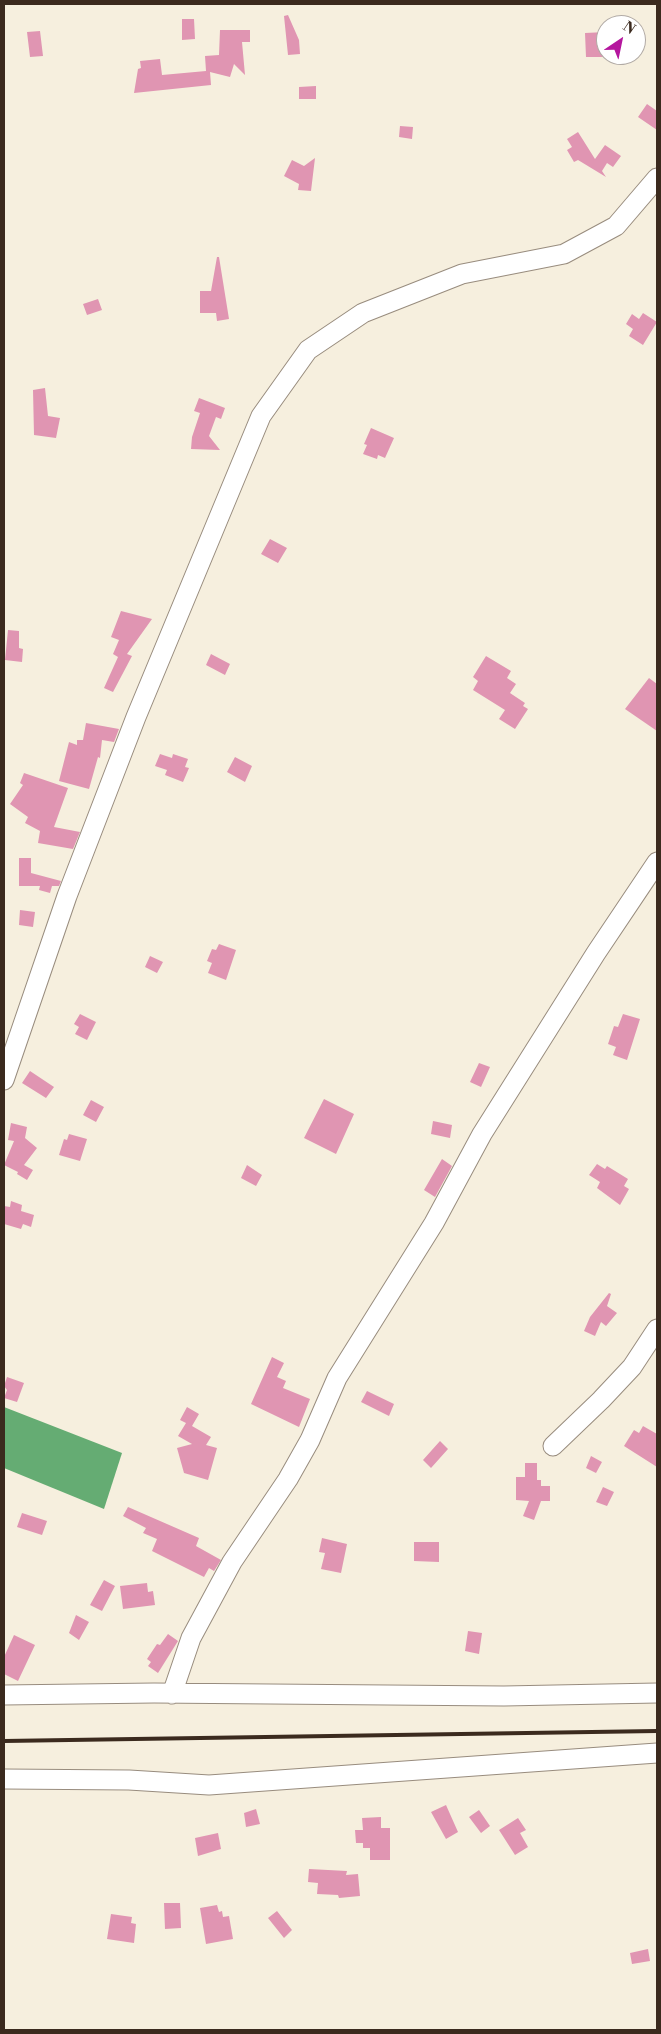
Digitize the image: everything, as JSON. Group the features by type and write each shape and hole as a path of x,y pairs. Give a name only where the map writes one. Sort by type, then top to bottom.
{"street":[{"path":"4,1080 68,896 186,592 261,416 308,350 363,313 462,274 564,254 616,226 657,178"},
{"path":"172,1694 191,1638 232,1562 288,1479 310,1440 338,1378 434,1223 482,1134 596,953 657,862"},
{"path":"553,1446 632,1367 657,1328"},
{"path":"4,1695 504,1696 657,1693"},
{"path":"4,1779 129,1780 209,1785 657,1753"}],"green space":[{"path":"4,1407 122,1453 104,1509 4,1468"}],"building":[{"path":"288,15 299,40 300,54 288,55 284,16"},
{"path":"182,19 194,19 195,39 182,40"},
{"path":"220,30 250,30 250,42 242,42 245,75 234,64 230,77 210,72 211,85 134,93 138,69 141,68 140,61 160,59 162,75 206,71 205,56 219,55"},
{"path":"40,31 43,56 30,57 27,32"},
{"path":"596,32 596,57 586,57 585,33"},
{"path":"316,86 316,99 299,99 299,87"},
{"path":"647,104 657,111 657,130 638,117"},
{"path":"400,126 413,127 412,139 399,137"},
{"path":"578,132 595,159 605,145 621,156 613,167 607,163 602,171 606,177 578,160 574,162 567,150 572,147 567,139"},
{"path":"315,158 311,191 298,190 299,184 284,176 292,160 304,166"},
{"path":"217,257 219,257 229,319 217,321 216,313 200,313 200,291 211,291"},
{"path":"98,299 102,310 87,315 83,304"},
{"path":"643,313 657,322 643,345 629,336 633,329 626,324 632,314 639,319"},
{"path":"45,388 48,416 60,418 56,438 34,435 33,390"},
{"path":"199,398 225,408 221,419 216,417 209,436 220,450 191,449 192,437 200,413 194,411"},
{"path":"371,428 394,438 385,458 378,455 377,459 363,454 367,445 364,444"},
{"path":"270,539 287,548 278,563 261,554"},
{"path":"121,611 152,619 127,654 132,656 113,692 104,688 118,657 113,654 119,640 111,637"},
{"path":"8,630 19,631 19,648 23,649 22,662 5,660"},
{"path":"211,654 230,664 225,675 206,665"},
{"path":"486,656 511,671 507,678 516,684 510,693 525,703 523,706 528,709 515,729 499,719 505,710 473,690 478,681 473,677"},
{"path":"649,678 657,684 657,731 625,709"},
{"path":"86,723 119,729 114,742 102,740 100,758 98,757 89,789 59,781 69,742 77,745 77,740 83,740"},
{"path":"160,754 172,758 173,754 188,759 185,767 189,768 183,782 165,775 167,770 155,766"},
{"path":"235,757 252,766 245,782 227,772"},
{"path":"24,773 68,788 54,827 80,832 73,849 38,843 40,831 25,823 28,817 10,804 23,785 20,783"},
{"path":"19,858 31,858 31,873 61,881 59,886 52,886 50,893 39,890 40,886 19,886"},
{"path":"20,910 35,912 33,927 19,925"},
{"path":"219,944 236,950 226,980 208,973 212,963 207,961 212,949 216,950"},
{"path":"150,956 163,962 157,973 145,967"},
{"path":"80,1014 96,1022 87,1040 75,1034 79,1027 74,1024"},
{"path":"623,1014 640,1019 627,1060 613,1055 616,1047 608,1044 614,1026 618,1027"},
{"path":"479,1063 490,1067 481,1087 470,1082"},
{"path":"30,1071 54,1087 46,1098 22,1083"},
{"path":"324,1099 354,1114 336,1154 304,1138"},
{"path":"91,1100 104,1107 96,1122 83,1115"},
{"path":"433,1121 452,1125 450,1138 431,1134"},
{"path":"11,1123 27,1127 25,1138 37,1148 24,1165 33,1170 27,1180 17,1174 18,1172 4,1165 14,1141 8,1140"},
{"path":"69,1134 87,1139 80,1161 59,1155 64,1139 67,1140"},
{"path":"442,1159 452,1166 435,1197 424,1190"},
{"path":"597,1164 605,1169 607,1166 628,1179 624,1186 629,1189 620,1205 597,1188 600,1182 589,1175"},
{"path":"247,1165 262,1175 256,1186 241,1178"},
{"path":"11,1201 22,1205 21,1211 34,1215 31,1227 23,1224 21,1229 4,1224 4,1206 10,1207"},
{"path":"609,1293 611,1294 607,1306 617,1313 606,1326 601,1322 595,1336 584,1331 590,1317"},
{"path":"272,1357 284,1363 277,1377 286,1381 283,1388 310,1399 299,1427 251,1404"},
{"path":"7,1377 24,1383 17,1402 4,1398 7,1390 4,1386"},
{"path":"367,1391 394,1404 389,1416 361,1402"},
{"path":"187,1407 199,1414 192,1426 211,1437 206,1445 217,1448 208,1480 184,1473 177,1448 192,1444 178,1436 186,1423 180,1420"},
{"path":"643,1426 657,1434 657,1467 624,1446 634,1430 639,1433"},
{"path":"440,1441 448,1449 431,1468 423,1460"},
{"path":"591,1456 602,1462 596,1473 586,1468"},
{"path":"525,1463 537,1463 537,1480 541,1480 541,1486 550,1486 550,1501 541,1501 534,1520 523,1516 529,1501 516,1500 516,1477 525,1477"},
{"path":"603,1487 614,1492 607,1506 596,1502"},
{"path":"128,1507 199,1538 196,1546 221,1560 214,1571 209,1568 204,1577 152,1551 157,1539 143,1533 146,1528 123,1516"},
{"path":"22,1513 47,1521 42,1535 17,1527"},
{"path":"322,1538 347,1544 341,1573 321,1569 325,1553 319,1552"},
{"path":"414,1542 439,1542 439,1562 414,1561"},
{"path":"104,1580 115,1586 102,1611 90,1605"},
{"path":"147,1583 148,1592 153,1591 155,1605 123,1609 120,1586"},
{"path":"76,1615 89,1622 79,1640 69,1633"},
{"path":"468,1631 482,1633 479,1654 465,1651"},
{"path":"168,1634 178,1641 158,1673 148,1666 151,1662 147,1659 157,1644 160,1645"},
{"path":"14,1635 35,1645 18,1681 4,1674 4,1657"},
{"path":"446,1805 458,1832 446,1839 431,1812"},
{"path":"256,1809 260,1824 246,1827 244,1813"},
{"path":"479,1810 490,1826 481,1833 469,1817"},
{"path":"381,1817 381,1828 390,1828 390,1860 370,1860 370,1848 363,1848 363,1843 356,1843 355,1830 363,1830 362,1818"},
{"path":"518,1818 526,1830 520,1833 528,1847 515,1855 499,1830"},
{"path":"218,1833 221,1849 198,1856 195,1838"},
{"path":"309,1869 347,1871 346,1875 358,1874 360,1896 339,1898 338,1895 317,1894 318,1883 308,1882"},
{"path":"164,1903 180,1903 181,1928 165,1929"},
{"path":"217,1905 219,1912 222,1911 223,1917 229,1916 233,1939 206,1944 200,1908"},
{"path":"277,1911 292,1930 284,1938 268,1918"},
{"path":"111,1914 132,1917 131,1923 136,1924 134,1943 107,1939"},
{"path":"648,1949 650,1961 632,1964 630,1953"}],"railway":[{"path":"4,1741 657,1731"}]}
